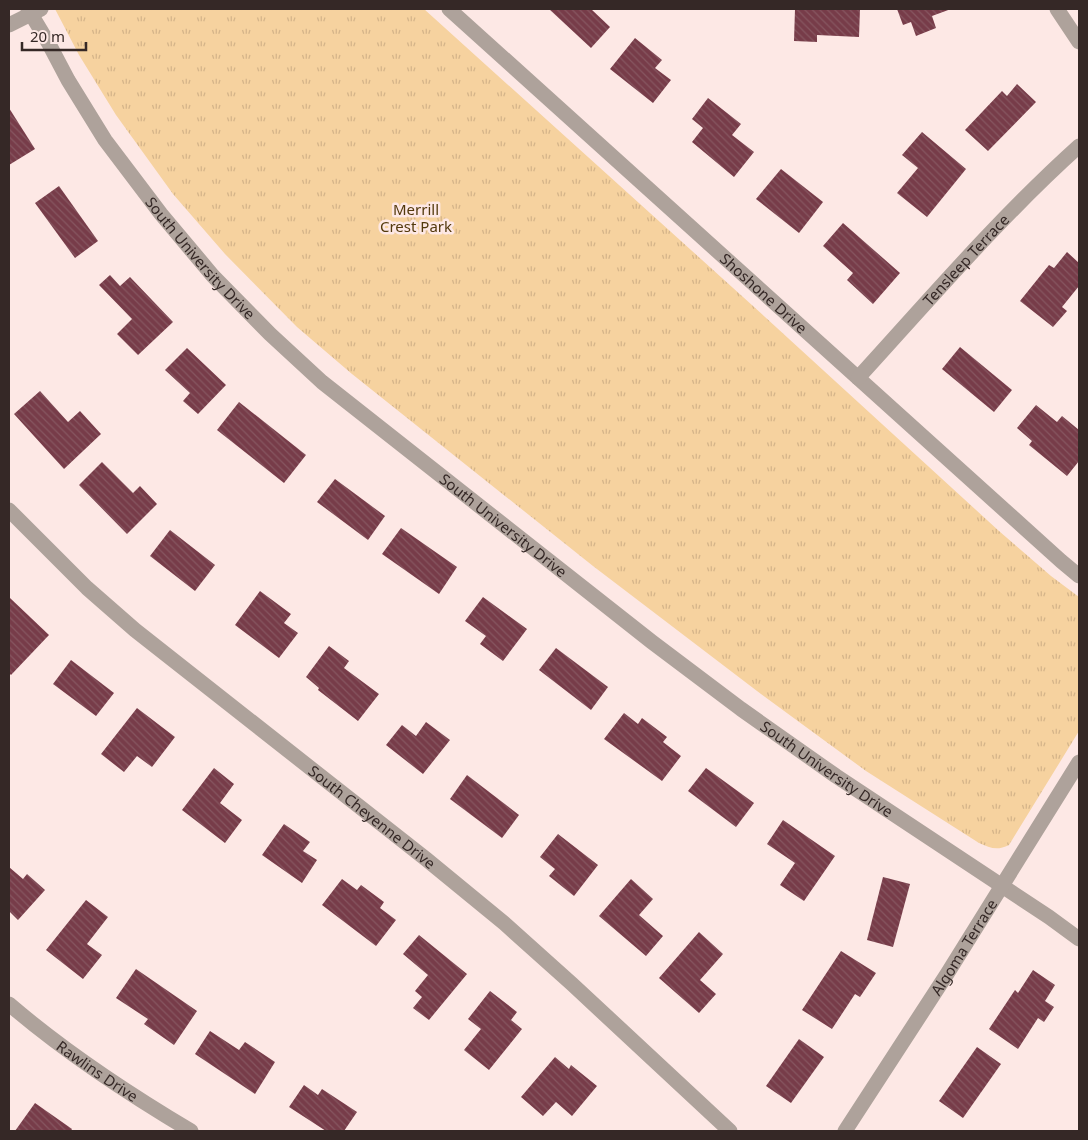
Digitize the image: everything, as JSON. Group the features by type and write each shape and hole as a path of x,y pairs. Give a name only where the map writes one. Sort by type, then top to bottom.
{"street":[{"name":"Shoshone Drive","path":"449,9 1079,576"},
{"path":"1057,9 1079,42"},
{"path":"9,26 34,10"},
{"name":"South University Drive","path":"34,10 68,80 100,133 161,214 220,282 270,334 322,382 652,642 741,709 836,776 1002,885 1079,939"},
{"name":"Tensleep Terrace","path":"858,378 974,250 1079,146"},
{"name":"South Cheyenne Drive","path":"9,510 87,588 135,630 419,853 504,923 730,1131"},
{"name":"Algoma Terrace","path":"845,1131 947,974 1079,762"},
{"name":"Rawlins Drive","path":"9,1004 108,1079 191,1131"}],"green space":[{"name":"Merrill Crest Park","path":"55,9 424,9 999,531 1051,576 1079,597 1079,731 1009,845 994,848 979,843 866,771 593,566 352,374 297,327 225,254 173,194 116,115 79,55"}],"building":[{"path":"549,9 591,9 610,27 591,48"},
{"path":"795,9 860,9 859,37 817,35 817,42 794,41"},
{"path":"897,9 951,9 932,16 936,28 916,36 911,22 903,25"},
{"path":"635,38 662,60 655,68 671,80 653,103 610,69"},
{"path":"1017,84 1036,102 988,151 965,130 1002,91 1007,96"},
{"path":"708,98 741,124 732,135 754,152 734,177 692,142 703,128 692,119"},
{"path":"9,108 35,149 9,165"},
{"path":"922,132 966,169 927,217 897,193 918,168 902,155"},
{"path":"781,169 823,202 799,233 756,199"},
{"path":"59,186 98,241 75,258 35,203"},
{"path":"843,223 900,273 873,304 847,280 853,273 823,246"},
{"path":"1067,252 1079,263 1079,286 1062,307 1067,311 1053,327 1020,301 1049,265 1054,268"},
{"path":"110,275 120,286 130,277 173,322 138,355 117,334 132,319 99,285"},
{"path":"960,347 1012,390 994,412 942,369"},
{"path":"187,348 226,385 198,414 183,401 190,393 165,370"},
{"path":"40,391 68,422 80,411 101,434 64,469 14,414"},
{"path":"239,402 306,455 284,483 217,430"},
{"path":"1036,405 1057,422 1062,416 1079,430 1079,461 1067,476 1029,445 1032,441 1017,428"},
{"path":"102,462 133,493 140,486 157,504 127,534 79,485"},
{"path":"335,479 385,516 368,540 317,502"},
{"path":"401,528 457,567 439,594 382,554"},
{"path":"170,530 215,565 195,591 150,556"},
{"path":"260,591 291,614 284,623 298,633 279,658 235,625"},
{"path":"483,597 527,629 503,661 480,644 486,636 465,621"},
{"path":"10,598 49,635 11,675 9,673"},
{"path":"329,646 349,661 344,668 379,694 358,721 318,690 319,688 306,677"},
{"path":"556,648 608,687 591,710 539,670"},
{"path":"71,660 114,693 96,716 53,684"},
{"path":"137,708 175,737 152,767 137,756 124,772 101,754"},
{"path":"624,713 638,724 642,718 667,737 663,742 681,756 662,781 604,739"},
{"path":"426,722 450,740 423,774 386,745 402,725 416,736"},
{"path":"214,768 234,784 220,803 242,820 225,843 182,810"},
{"path":"706,768 754,803 736,827 688,791"},
{"path":"467,775 519,815 502,838 450,799"},
{"path":"783,820 835,856 804,901 780,885 795,863 767,844"},
{"path":"284,824 310,842 303,851 317,860 302,883 262,855"},
{"path":"558,834 598,865 574,896 549,876 555,869 540,857"},
{"path":"9,867 23,879 27,874 45,890 18,920 9,911"},
{"path":"883,877 910,884 893,947 867,940"},
{"path":"342,879 357,890 361,885 384,902 380,908 396,920 376,946 322,905"},
{"path":"631,879 653,899 639,915 663,936 646,956 599,916"},
{"path":"86,900 108,917 87,944 102,955 83,979 46,950"},
{"path":"699,932 723,954 700,980 716,994 699,1013 659,978"},
{"path":"419,935 467,974 429,1020 413,1008 422,997 415,991 428,975 403,954"},
{"path":"841,951 876,973 860,997 855,994 832,1029 802,1010"},
{"path":"136,969 197,1011 174,1045 144,1024 148,1019 116,998"},
{"path":"1033,970 1055,985 1045,1001 1054,1007 1044,1022 1038,1018 1018,1049 989,1029 1015,990 1018,993"},
{"path":"490,991 517,1012 511,1020 522,1029 489,1070 464,1050 481,1029 468,1019"},
{"path":"210,1031 239,1050 245,1042 275,1062 255,1094 195,1054"},
{"path":"799,1039 824,1057 791,1103 766,1086"},
{"path":"977,1047 1001,1064 963,1118 939,1101"},
{"path":"555,1057 569,1069 571,1065 597,1086 572,1116 556,1102 543,1116 521,1097"},
{"path":"304,1085 318,1095 322,1089 357,1112 344,1131 326,1131 289,1107"},
{"path":"35,1103 72,1129 71,1131 15,1131"}]}
